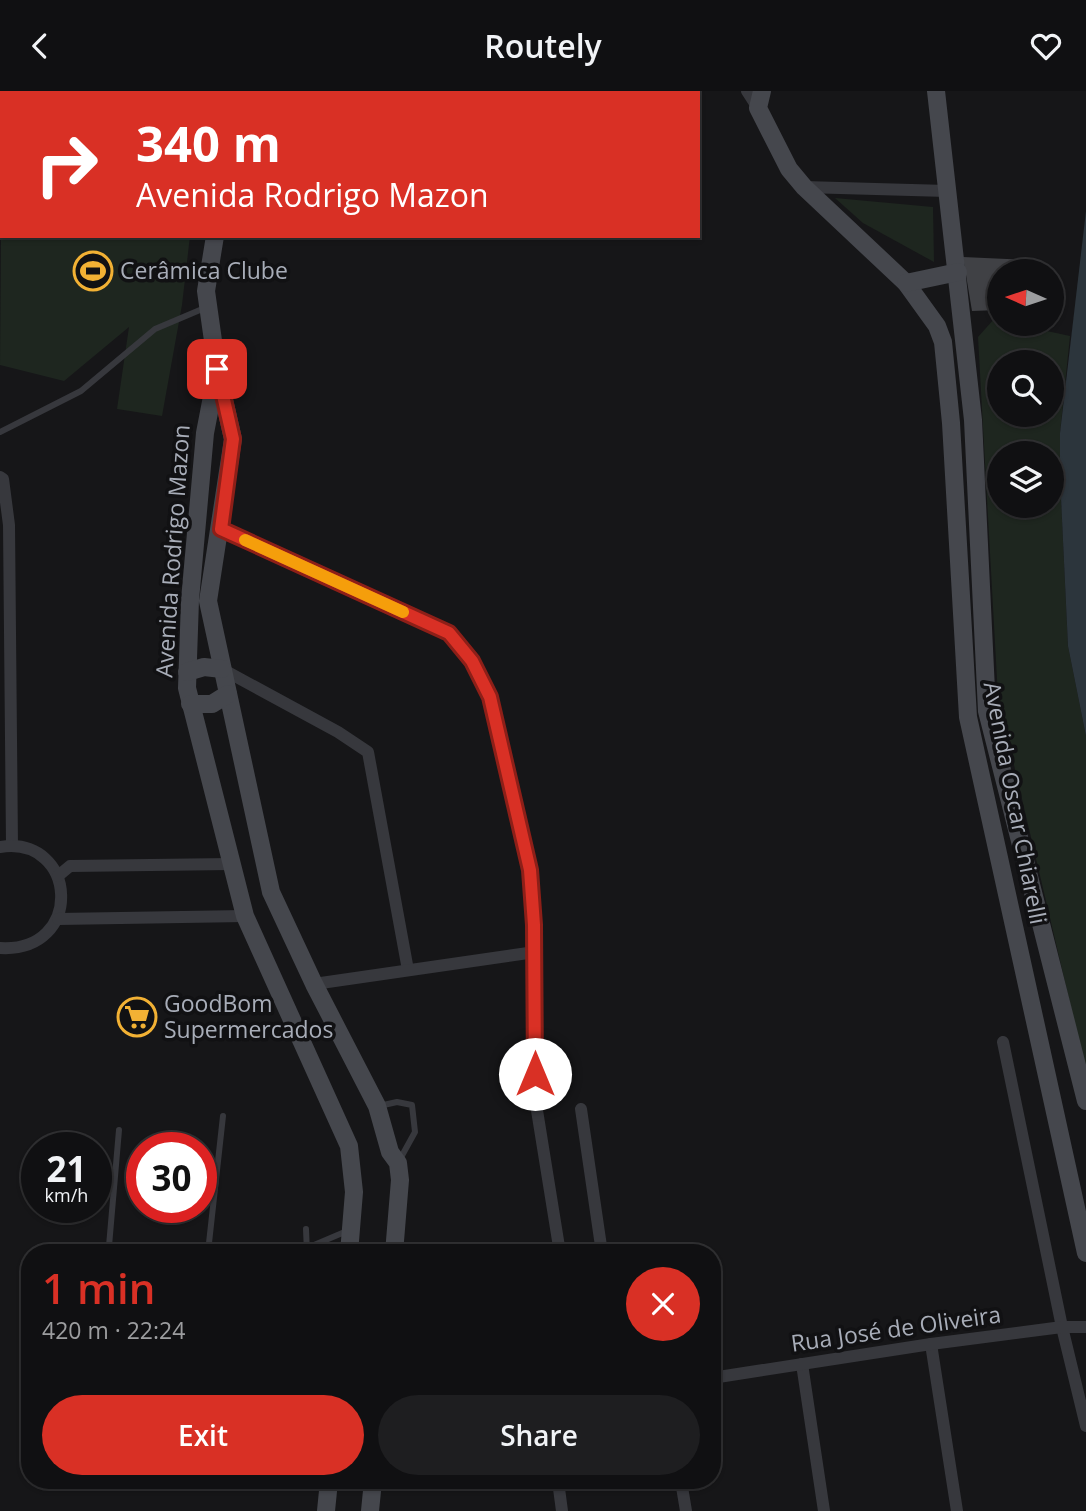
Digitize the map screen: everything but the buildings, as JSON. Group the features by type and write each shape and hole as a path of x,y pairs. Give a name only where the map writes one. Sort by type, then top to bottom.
{"main road":[{"name":"Avenida Oscar Chiarelli","path":"936,91 973,420 986,711 1086,1101"},
{"name":"Avenida Oscar Chiarelli","path":"760,100 789,169 804,187 906,283 937,326 943,342 951,423 968,717 1086,1253"},
{"path":"215,238 206,291 217,369"},
{"path":"906,283 958,272"},
{"name":"Avenida Rodrigo Mazon","path":"217,369 233,439 208,601 271,892 314,984 377,1106 390,1152 398,1163 400,1179 395,1244"},
{"name":"Avenida Rodrigo Mazon","path":"217,369 205,433 190,600 187,672 190,704 245,916 349,1146 354,1192 350,1241"},
{"path":"187,672 204,667 222,669"},
{"path":"190,704 212,703 228,694"},
{"path":"1069,1178 1086,1167"},
{"path":"326,1511 328,1489"},
{"path":"370,1511 372,1489"}],"street":[{"path":"747,91 760,100"},
{"path":"804,187 947,191"},
{"path":"0,477 3,479 9,525 6,846 28,848 43,856 58,876 62,902 58,919 48,933 34,943 18,949 0,948"},
{"path":"221,529 449,633 472,661 490,697 530,870 534,952 535,1098 559,1244"},
{"path":"222,669 338,731 368,752 408,969"},
{"path":"58,876 70,866 231,864"},
{"path":"58,919 245,916"},
{"path":"314,984 534,952"},
{"path":"1003,1042 1062,1327 1086,1426"},
{"path":"581,1109 601,1244"},
{"name":"Rua José de Oliveira","path":"721,1376 931,1344 1062,1327 1086,1327"},
{"path":"931,1344 957,1511"},
{"path":"802,1363 824,1511"},
{"path":"559,1489 562,1511"},
{"path":"682,1489 686,1511"}],"lane":[{"path":"0,432 81,391 155,329 208,307"},
{"path":"377,1106 397,1102 412,1105 415,1132 398,1163"},
{"path":"209,1244 223,1117"},
{"path":"108,1244 119,1130"},
{"path":"306,1229 307,1244"}],"shaded area":[{"path":"835,198 933,207 934,262 863,223"},
{"path":"1086,211 1086,736 1068,646 1062,518 1064,441 1060,441 1061,427 1064,427 1064,399"},
{"name":"Cerâmica Clube","path":"1,238 190,238 182,305 162,416 117,409 129,327 64,381 0,365"},
{"path":"987,327 987,336 1070,336 1064,394 1064,350 987,350 987,427 1061,427 1060,441 987,441 987,499 978,337"},
{"path":"988,518 1062,518 1068,646 1086,736 1086,1071 998,697"}],"slow traffic":[{"path":"245,540 403,612"}],"place":[{"name":"Cerâmica Clube","path":"93,271"},
{"name":"GoodBom Supermercados","path":"137,1017"}],"route":[{"path":"217,369 233,439 221,529 449,633 472,661 490,697 530,870 534,925 535,1074"}]}
